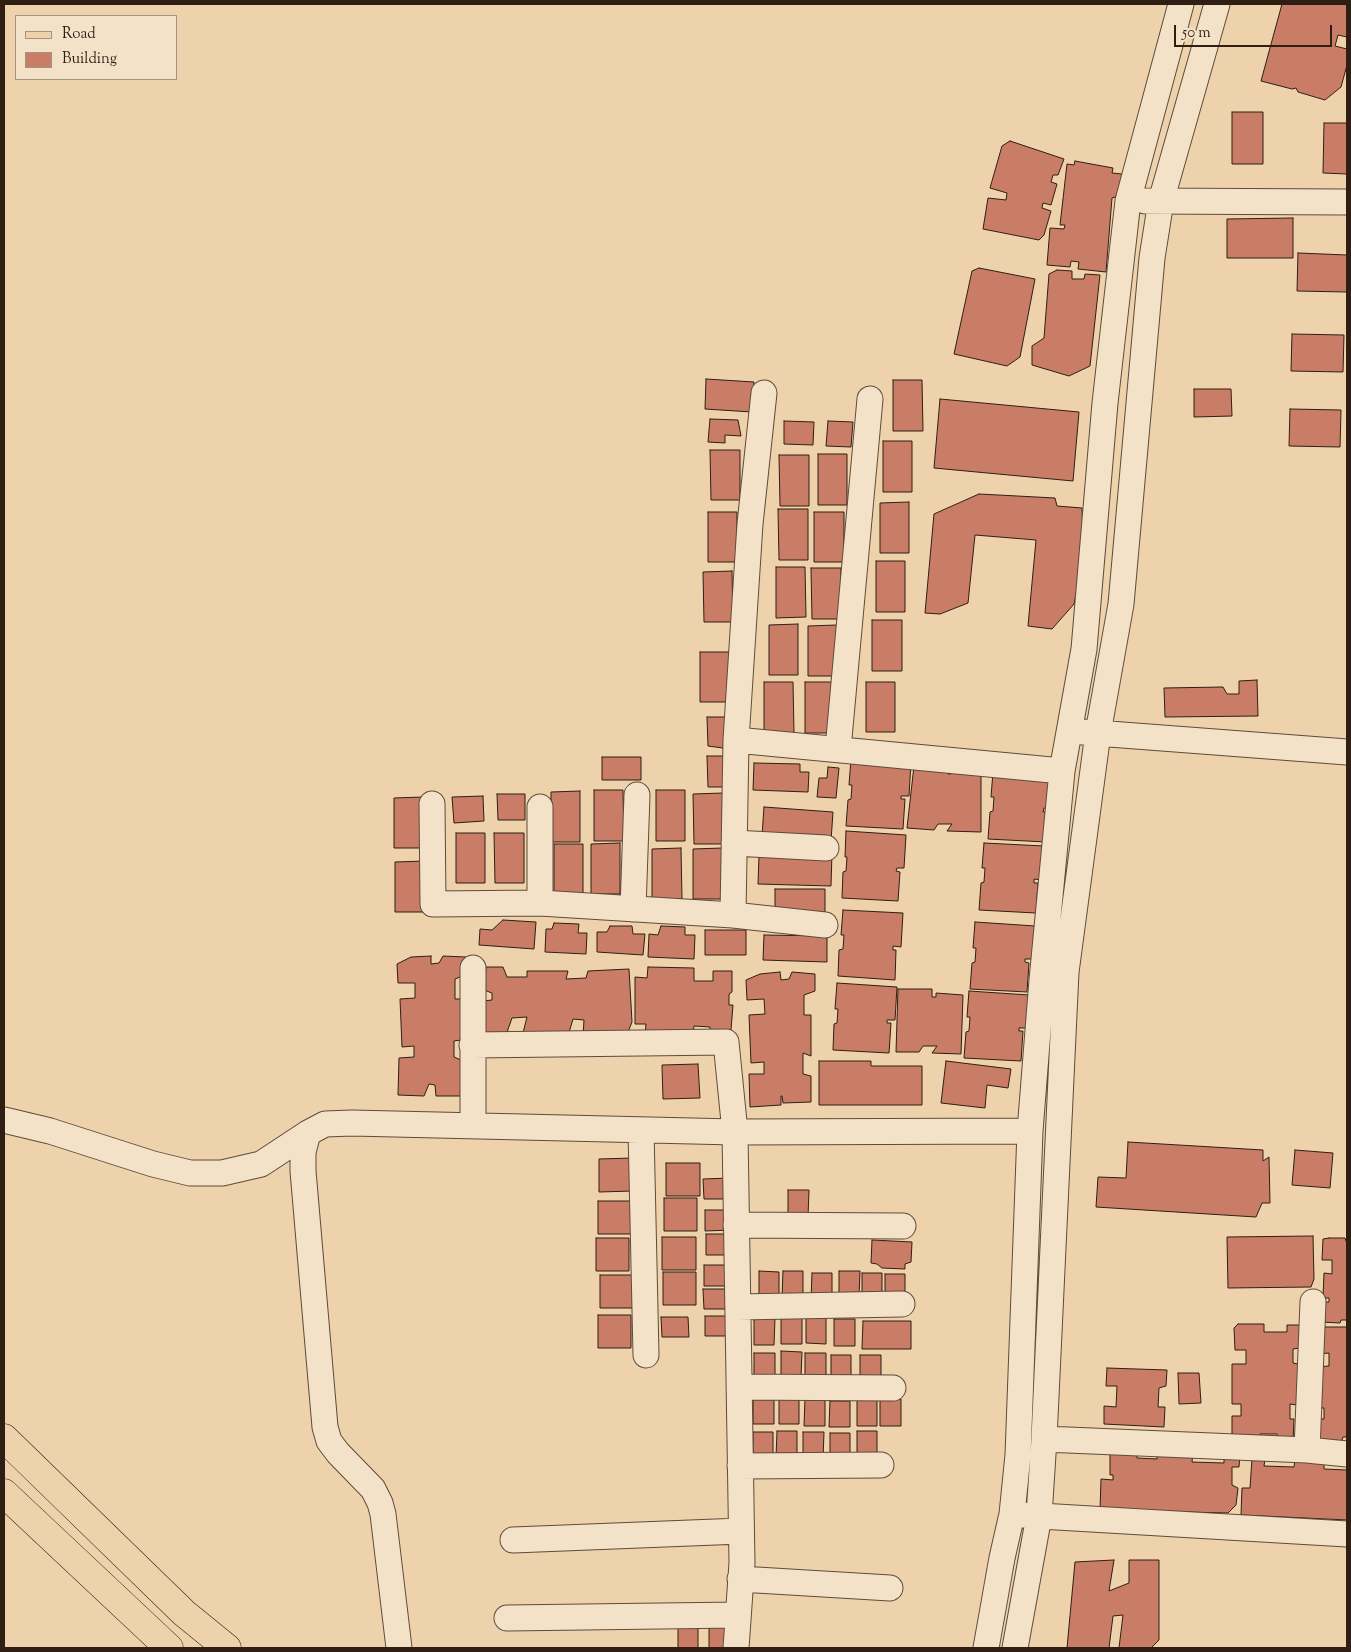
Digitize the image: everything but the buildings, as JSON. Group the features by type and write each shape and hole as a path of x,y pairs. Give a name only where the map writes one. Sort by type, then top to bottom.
{"main road":[{"path":"4,1438 184,1613 227,1648"},
{"path":"4,1493 169,1648"}],"street":[{"path":"986,1648 1012,1514 1018,1455 1030,1131 1042,980 1062,771 1084,649 1106,403 1128,200 1182,4"},
{"path":"1015,1648 1039,1516 1066,972 1098,733 1121,604 1152,258 1161,201 1217,4"},
{"path":"1128,200 1347,202"},
{"path":"733,915 736,740 750,524 764,393"},
{"path":"838,749 870,399"},
{"path":"1070,731 1347,752"},
{"path":"736,740 1062,771"},
{"path":"633,909 637,795"},
{"path":"432,804 432,904 540,903 733,915 825,925"},
{"path":"540,807 540,903"},
{"path":"734,843 826,848"},
{"path":"473,968 473,1126"},
{"path":"472,1045 726,1042 735,1132 738,1307 741,1531 736,1648"},
{"path":"4,1120 50,1131 153,1164 190,1172 222,1172 261,1164 325,1124 735,1132 1030,1131"},
{"path":"641,1130 646,1355"},
{"path":"308,1133 303,1152 303,1172 325,1427 329,1441 373,1489 380,1503 383,1514 399,1648"},
{"path":"736,1225 903,1226"},
{"path":"1307,1450 1313,1302"},
{"path":"738,1307 902,1304"},
{"path":"739,1387 893,1388"},
{"path":"1044,1439 1307,1450 1347,1454"},
{"path":"740,1466 881,1465"},
{"path":"1012,1514 1347,1534"},
{"path":"513,1540 741,1531"},
{"path":"740,1579 890,1588"},
{"path":"507,1618 738,1615"}]}
